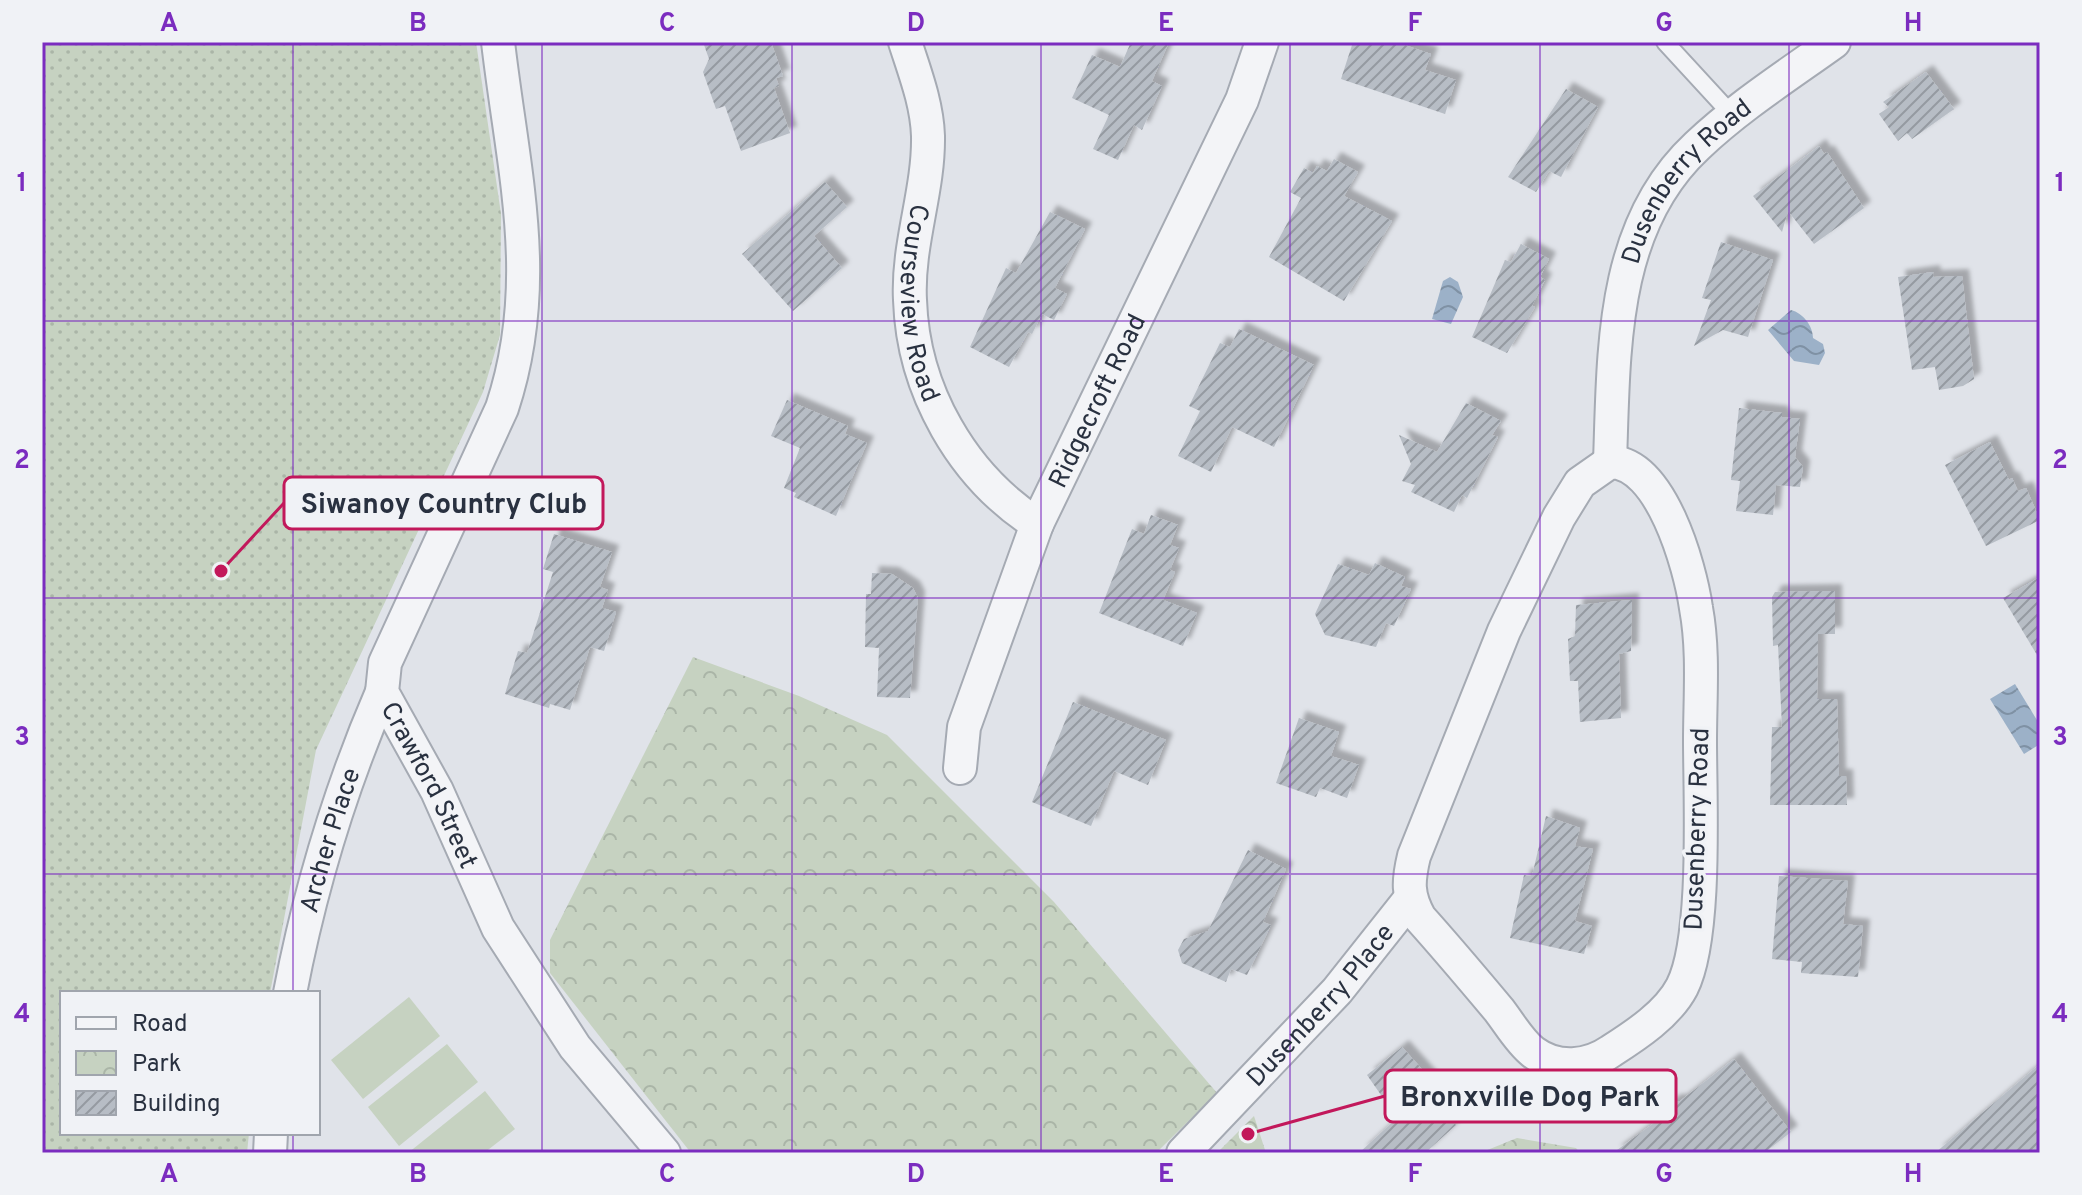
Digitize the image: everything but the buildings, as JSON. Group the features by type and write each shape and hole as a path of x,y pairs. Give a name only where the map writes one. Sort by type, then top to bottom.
{"street":[{"name":"Crawford Street","path":"498,42 525,243 523,324 516,367 502,408 385,663 382,692 437,791 505,940 575,1047 664,1153"},
{"name":"Courseview Road","path":"905,42 924,99 928,134 910,299 927,389 974,472 1007,506 1037,524"},
{"name":"Ridgecroft Road","path":"960,768 964,727 1037,524 1242,100 1262,42"},
{"name":"Dusenberry Road","path":"1410,899 1420,918 1533,1052 1560,1063 1570,1066 1594,1063 1666,1008 1683,986 1695,933 1700,854 1700,639 1689,574 1664,505 1639,471 1625,462 1610,462 1619,313 1627,263 1644,219 1664,184 1697,146 1834,42"},
{"path":"1410,899 1408,882 1414,856 1504,631 1559,517 1580,483 1610,462"},
{"name":"Archer Place","path":"290,991 301,934 346,776 382,692"},
{"name":"Dusenberry Place","path":"1183,1153 1337,991 1410,899"}],"lane":[{"path":"1665,42 1734,117"}],"green space":[{"path":"42,42 476,42 501,214 500,335 483,392 316,750 270,991 60,991 60,1135 249,1135 247,1153 42,1153"},
{"path":"693,657 799,696 887,735 1054,902 1217,1093 1156,1153 691,1153 550,973 550,940"},
{"path":"409,997 440,1036 363,1099 331,1060"},
{"path":"447,1044 478,1082 399,1146 368,1107"},
{"path":"485,1091 515,1129 484,1153 408,1153"},
{"path":"1254,1116 1266,1153 1217,1153"},
{"path":"1517,1138 1576,1148 1580,1153 1480,1153"}],"water":[{"path":"1450,277 1458,282 1463,297 1451,324 1432,319 1443,281"},
{"path":"1791,310 1803,317 1813,338 1823,344 1825,353 1819,365 1794,361 1768,330"},
{"path":"2015,684 2040,725 2040,744 2024,754 1990,699"}],"place":[{"name":"Siwanoy Country Club","path":"221,571"},
{"name":"Bronxville Dog Park","path":"1248,1134"}]}
